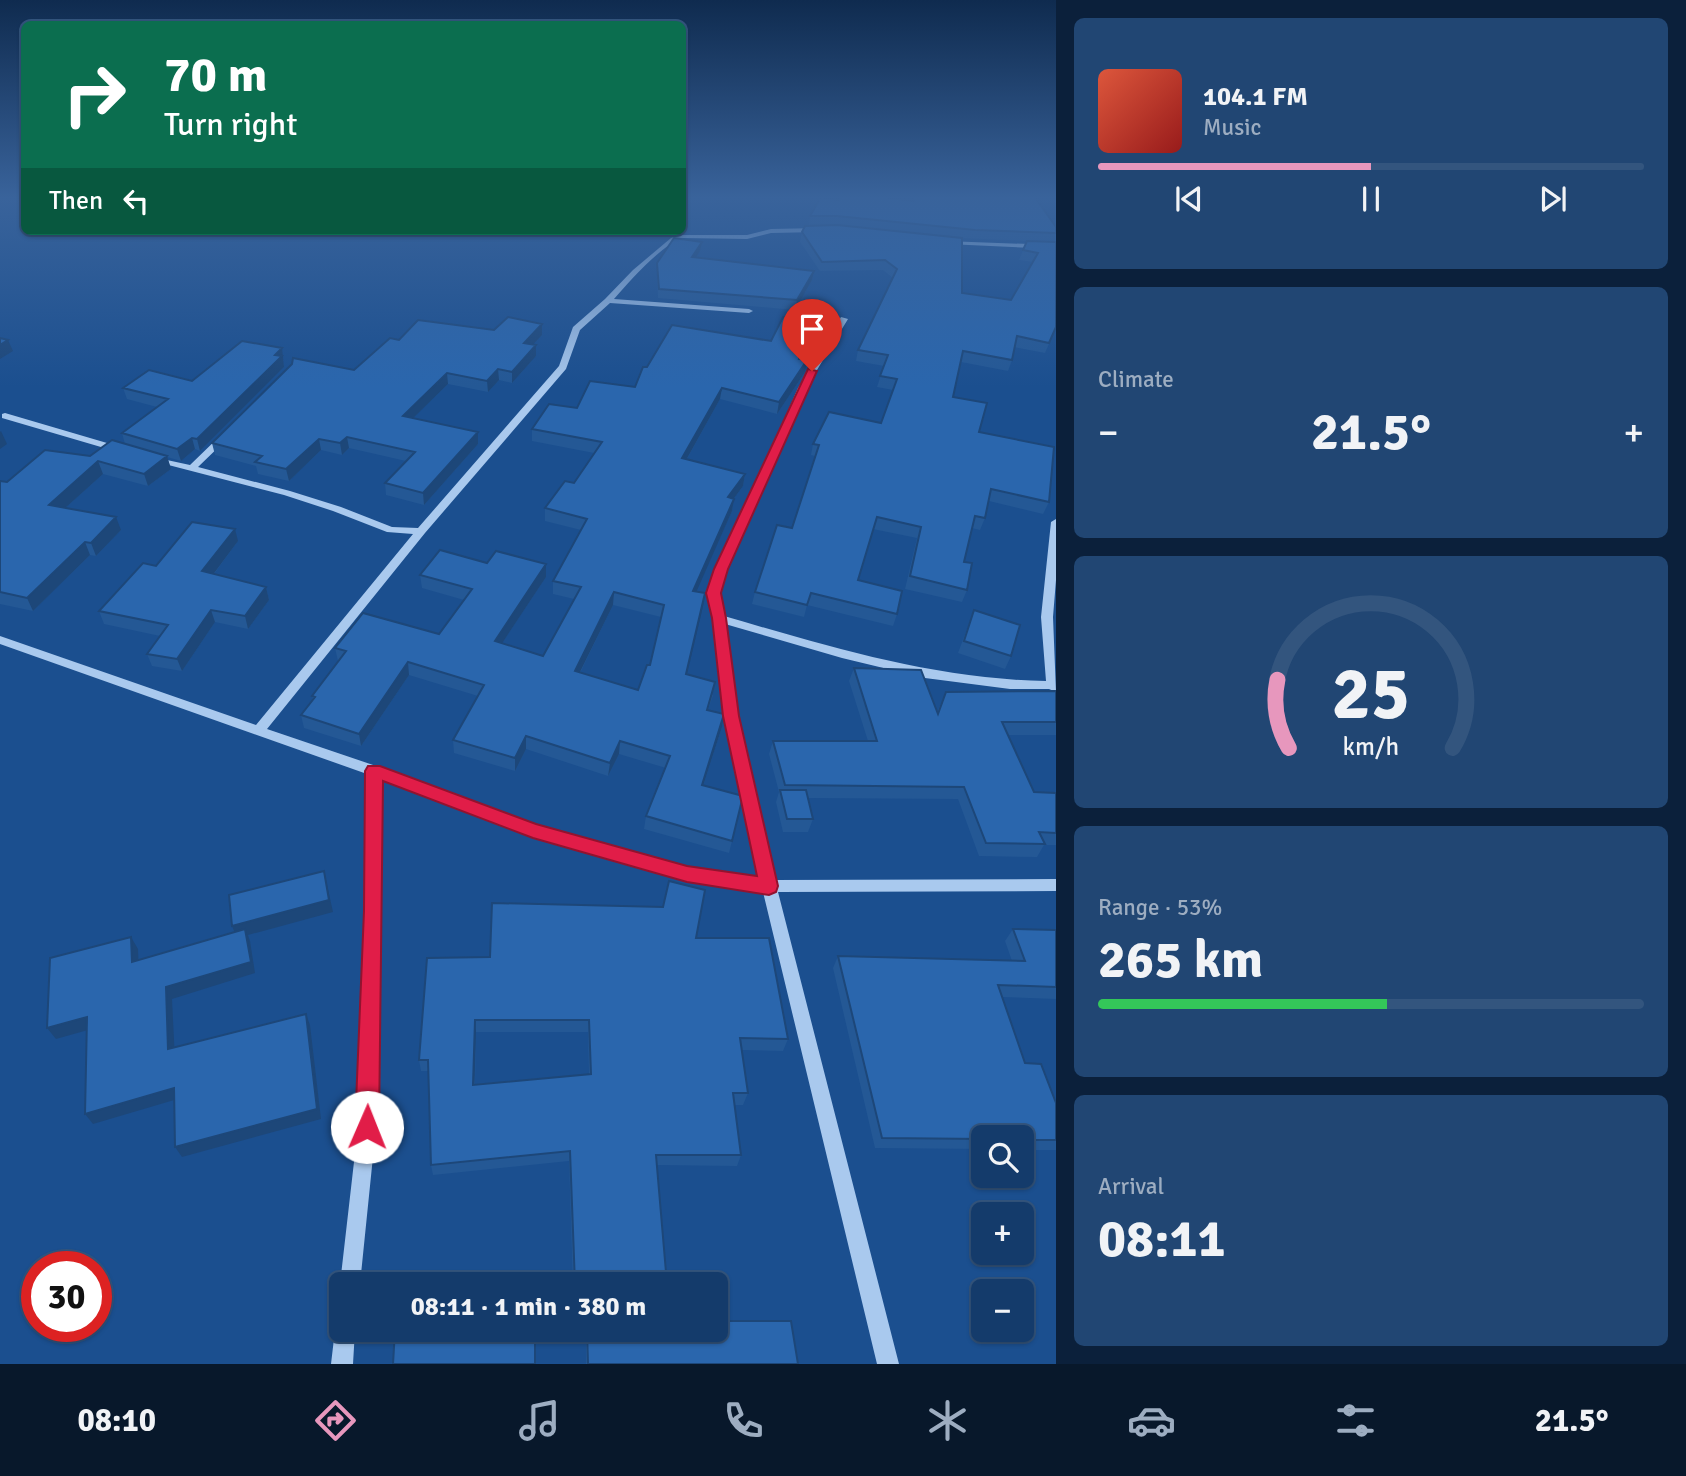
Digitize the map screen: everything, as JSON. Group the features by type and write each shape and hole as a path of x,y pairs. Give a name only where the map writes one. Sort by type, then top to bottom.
{"street":[{"path":"258,731 421,531 563,367 576,329 650,260"},
{"path":"608,301 749,311"},
{"path":"844,318 802,388 721,569 713,593 719,618 731,716 769,886 888,1364"},
{"path":"5,416 138,454"},
{"path":"191,469 230,430"},
{"path":"150,458 287,493 391,530 421,531"},
{"path":"719,618 851,657 948,677 1006,687 1054,687 1047,618 1056,522"},
{"path":"0,640 374,771 533,831 687,874 769,886 1056,885"},
{"path":"351,1272 367,1127 374,771"},
{"path":"342,1364 344,1342"}],"building":[{"path":"659,260 715,260 814,271 797,300 659,289 657,263"},
{"path":"820,260 962,260 962,293 1011,300 1034,260 1056,260 1056,327 1049,343 1017,336 1012,360 963,351 953,397 987,403 979,432 1054,447 1049,502 991,489 985,518 975,516 964,562 972,563 967,590 910,576 921,527 877,517 858,580 902,591 897,614 811,593 807,605 755,592 777,525 792,528 819,445 813,444 829,412 881,423 897,379 880,376 888,355 858,350 897,269 885,260 822,262"},
{"path":"508,317 542,324 524,343 536,345 512,372 498,369 487,381 447,373 403,416 478,432 423,493 385,483 415,452 347,437 340,443 319,439 286,469 255,462 262,456 212,443 292,364 293,358 354,370 390,338 399,340 418,320 494,330"},
{"path":"783,317 806,321 795,345 803,346 799,359 807,360 779,402 722,388 682,458 745,474 728,497 734,499 693,591 705,593 686,674 715,682 707,710 724,714 702,785 743,796 732,841 646,816 670,756 620,741 610,763 526,736 515,758 453,740 484,685 408,662 359,734 301,715 346,651 335,648 363,613 439,634 472,589 420,575 440,550 487,563 496,551 546,564 495,641 543,656 581,587 553,581 587,519 545,508 565,481 574,483 602,442 532,429 549,404 577,408 590,381 635,387 643,367 647,367 672,325 771,341","holes":["614,592 664,605 650,665 647,665 638,690 575,671"]},
{"path":"242,341 282,348 275,355 282,356 197,439 192,438 177,449 122,433 168,399 123,388 149,370 192,381"},
{"path":"112,440 167,456 144,474 98,461 49,505 116,517 91,543 85,542 27,598 0,592 0,481 7,482 45,450 90,456"},
{"path":"192,522 235,529 202,571 266,587 245,616 211,610 177,659 147,654 168,625 99,611 143,563 156,566"},
{"path":"974,610 1020,625 1011,656 964,641"},
{"path":"854,668 921,670 938,714 946,692 1056,691 1056,722 1002,722 1034,792 1056,793 1056,833 1039,832 1045,844 986,843 964,787 785,785 773,741 877,741"},
{"path":"780,790 806,790 813,819 787,819"},
{"path":"324,871 329,900 232,926 229,895"},
{"path":"669,881 705,890 696,938 769,938 788,1039 740,1038 748,1093 733,1093 741,1155 656,1155 666,1272 575,1272 570,1151 431,1165 428,1060 419,1060 427,958 490,957 492,903 663,907","holes":["475,1020 589,1020 591,1074 473,1085"]},
{"path":"245,929 251,962 166,987 168,1049 306,1014 317,1109 175,1147 174,1088 85,1114 87,1017 47,1028 50,958 131,937 132,962"},
{"path":"1013,929 1056,930 1056,987 998,985 1025,1063 1041,1064 1056,1103 1056,1140 1034,1140 1034,1125 971,1125 971,1139 882,1138 838,956 1025,961"},
{"path":"728,1321 791,1321 798,1364 588,1364 587,1342 728,1342"},
{"path":"394,1342 535,1342 535,1364 393,1364"}],"route":[{"path":"367,1127 374,771 533,831 687,874 769,886 731,716 719,618 713,593 721,569 812,371"}]}
